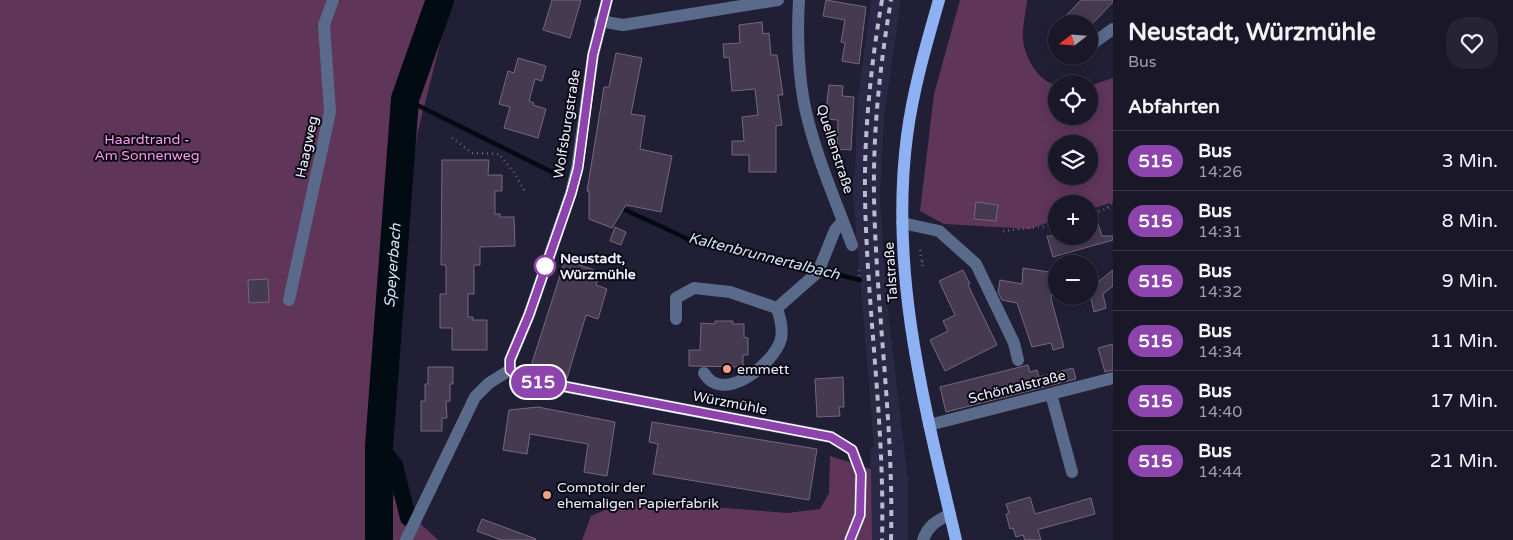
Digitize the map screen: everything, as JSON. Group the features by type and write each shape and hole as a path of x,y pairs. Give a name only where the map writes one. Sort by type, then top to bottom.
{"main road":[{"name":"Talstraße","path":"939,0 923,55 907,136 902,223 912,335 928,425 956,540"}],"street":[{"name":"Haagweg","path":"289,300 330,112 324,25 333,0"},
{"name":"Wolfsburgstraße","path":"510,370 510,360 529,315 571,194 578,168 585,100 600,21 606,0"},
{"path":"600,21 623,25 778,0"},
{"name":"Quellenstraße","path":"799,0 798,51 804,103 811,133 852,246"},
{"path":"1098,40 1113,29"},
{"path":"777,308 820,266 835,230 843,220"},
{"path":"902,223 939,231 976,264 1014,343 1018,360"},
{"path":"676,319 676,298 694,288 730,292 777,308"},
{"path":"704,373 708,380 716,384 734,383 746,379 761,368 776,351 781,338 782,323 777,308"},
{"path":"406,540 475,397 489,384 510,370"},
{"name":"Würzmühle","path":"510,370 520,378 831,437 852,450 861,474 860,515 850,540"},
{"name":"Schöntalstraße","path":"928,425 1113,378"},
{"path":"1051,394 1072,472"},
{"path":"923,540 928,528 936,521 950,514"}],"path":[{"path":"452,138 472,152 498,154 515,174 525,192"},
{"path":"1106,208 1113,202"},
{"path":"1098,211 1113,207"},
{"path":"1003,231 1048,226"},
{"path":"920,250 923,269"},
{"path":"922,262 927,260"},
{"path":"859,270 859,279"}],"shaded area":[{"path":"871,0 901,0 884,118 880,198 887,302 908,481 908,540 872,540 870,451 874,446 852,180 855,173 857,106"}],"green space":[{"name":"Haardtrand - Am Sonnenweg","path":"0,0 451,0 417,135 378,465 397,502 438,540 0,540"},
{"path":"960,0 1027,0 1023,30 1024,47 1038,74 1048,82 1048,125 1098,125 1098,83 1113,78 1113,202 1098,207 1098,195 1048,195 1048,223 1029,229 944,224 920,211 934,94"},
{"path":"830,456 871,469 872,540 582,540 591,516 628,500 787,513 820,509 829,493"}],"building":[{"path":"552,0 581,0 570,38 543,30"},
{"path":"826,0 866,7 859,64 842,61 845,43 841,42 845,20 823,16"},
{"path":"1081,0 1113,0 1098,18 1098,15 1067,15"},
{"path":"762,22 763,34 769,33 771,55 777,55 783,95 778,95 782,125 776,126 776,172 749,172 749,155 732,155 732,141 744,141 742,117 758,115 755,89 732,91 729,57 724,58 723,44 740,43 739,25"},
{"path":"616,53 642,58 631,114 645,116 640,149 672,156 661,212 626,205 612,228 589,219 589,191 587,191 604,87 609,87"},
{"path":"518,58 546,66 542,81 535,79 529,101 534,103 533,105 546,109 538,138 504,128 510,107 499,104 508,71 514,73"},
{"path":"829,85 843,86 842,96 854,97 851,150 837,149 838,120 825,119"},
{"path":"442,160 489,160 488,175 502,175 502,191 495,191 495,214 500,214 500,217 514,217 515,246 480,247 480,265 474,265 474,294 468,294 468,317 473,317 473,320 487,320 487,350 452,350 452,328 440,328 440,294 446,294 446,265 441,265"},
{"path":"976,202 998,205 996,221 974,219"},
{"path":"1098,223 1102,236 1113,236 1113,240 1098,244"},
{"path":"615,227 626,232 621,245 610,241"},
{"path":"1050,245 1095,245 1060,255 1052,255"},
{"path":"565,260 600,272 596,285 607,289 598,319 586,315 567,378 531,366"},
{"path":"1023,268 1048,272 1048,305 1053,305 1064,347 1053,350 1051,343 1032,347 1017,303 1002,300 998,292 1000,280 1022,284"},
{"path":"963,270 970,284 968,285 997,345 945,371 930,340 948,331 943,321 955,315 939,281"},
{"path":"1113,270 1113,286 1103,294 1106,308 1094,312 1092,305 1098,305 1098,282"},
{"path":"268,279 269,302 249,303 248,280"},
{"path":"715,321 733,321 733,324 744,324 744,337 748,338 748,355 743,355 743,367 689,366 689,350 700,350 701,323 715,324"},
{"path":"1113,344 1113,370 1105,372 1098,348"},
{"path":"1028,365 1030,372 1037,370 1039,377 1073,368 1076,379 946,412 940,387"},
{"path":"428,367 453,367 453,384 450,384 450,401 446,401 447,418 442,418 442,431 421,431 421,401 425,401"},
{"path":"843,377 844,407 839,407 840,416 817,417 815,379"},
{"path":"538,407 615,422 607,476 584,472 588,444 530,434 527,454 503,450 509,410"},
{"path":"652,422 817,449 809,500 653,474 658,444 649,442"},
{"path":"1030,497 1035,514 1091,498 1095,514 1040,529 1038,530 1041,540 1025,540 1023,535 1016,537 1013,528 1010,529 1006,514 1009,513 1006,504"},
{"path":"482,519 536,539 501,540 477,531"}],"waterway":[{"name":"Speyerbach","path":"379,537 379,446 405,99 440,0"},
{"name":"Kaltenbrunnertalbach","path":"405,99 558,175"},
{"name":"Kaltenbrunnertalbach","path":"620,207 687,239 860,280"},
{"path":"379,446 395,465 408,518"}],"railway":[{"path":"882,0 869,98 865,172 866,239 881,454 882,540"},
{"path":"891,0 878,98 874,196 875,239 890,454 891,540"}],"bus line":[{"name":"515","path":"607,0 600,21 585,100 578,168 567,207 529,315 510,360 510,370 520,378 831,437 852,450 861,474 860,515 850,540"}],"place":[{"name":"Neustadt, Würzmühle","path":"545,266"},
{"name":"emmett","path":"727,369"},
{"name":"Comptoir der ehemaligen Papierfabrik","path":"547,495"}]}
